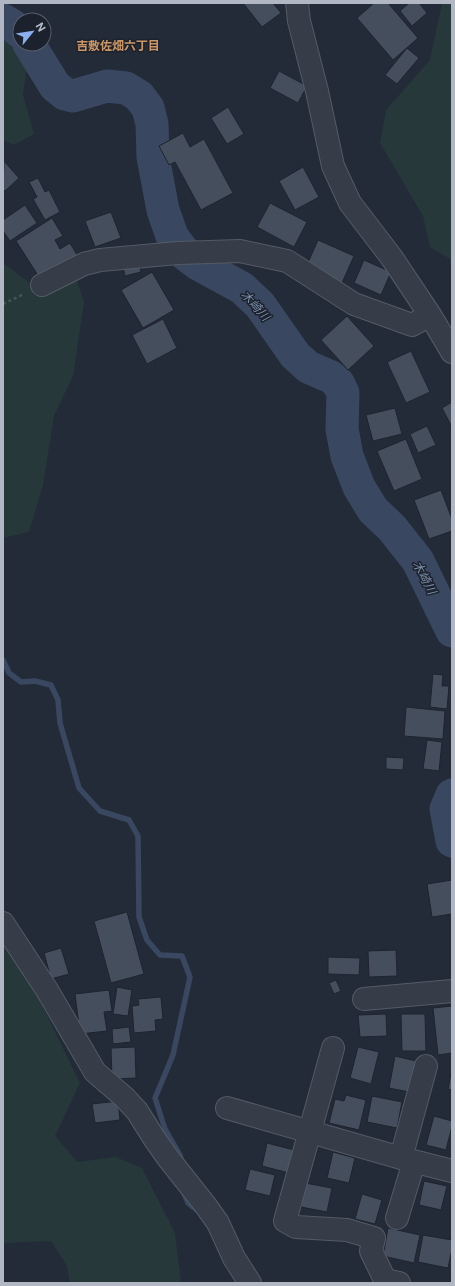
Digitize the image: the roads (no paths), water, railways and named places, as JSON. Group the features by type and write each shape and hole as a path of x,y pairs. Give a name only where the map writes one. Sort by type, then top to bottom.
{"street":[{"path":"297,3 299,21 334,166 350,203 392,258 430,315 452,352"},
{"path":"42,285 84,264 100,260 187,252 240,251 286,262 354,304 412,325 430,315"},
{"path":"3,923 47,990 95,1072 124,1097 137,1111 168,1158 218,1223 234,1258 250,1283"},
{"path":"364,999 452,991"},
{"path":"333,1048 285,1221 296,1227 347,1230 374,1238 371,1251 385,1280 399,1283"},
{"path":"397,1218 426,1066"},
{"path":"227,1108 407,1160 452,1171"}],"waterway":[{"name":"木崎川","path":"3,20 12,25"},
{"name":"木崎川","path":"34,52 55,86 65,94 73,96 107,86 126,88 139,96 148,108 152,124 153,157 163,210 172,236 186,255 198,264 242,288 260,305 295,355 308,367 331,377 338,383 343,393 342,429 347,456 359,487 373,510 392,528 418,561 452,631"},
{"path":"3,660 9,673 21,682 35,681 51,685 58,700 60,723 79,788 100,811 129,820 138,836 139,917 147,940 160,955 182,956 190,977 173,1055 155,1098 165,1129 180,1155 182,1162"},
{"name":"木崎川","path":"452,795 446,809 452,841"},
{"path":"184,1193 188,1203 197,1210"}],"district":[{"name":"吉敷佐畑六丁目","path":"118,45"}]}
